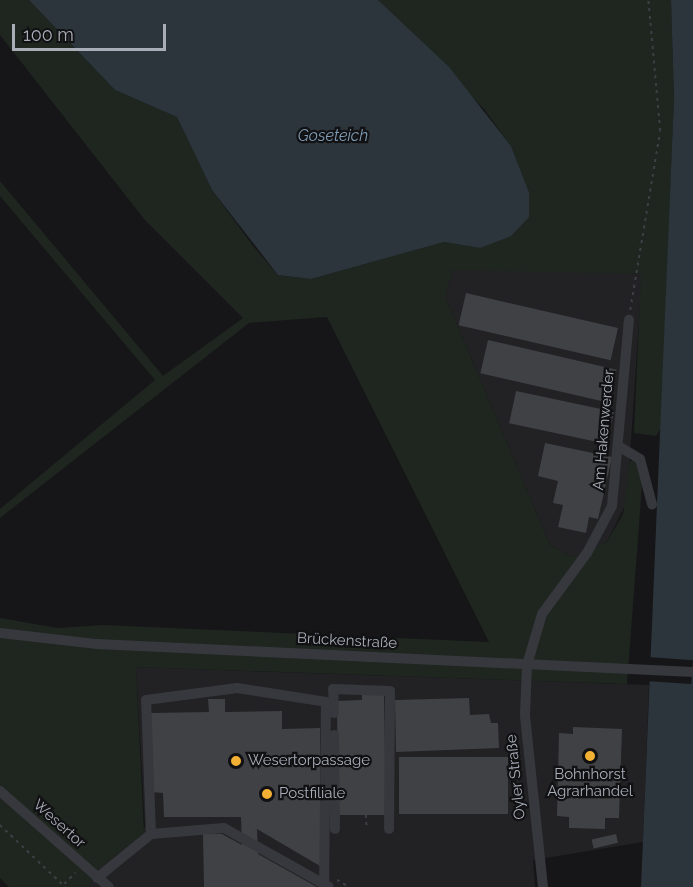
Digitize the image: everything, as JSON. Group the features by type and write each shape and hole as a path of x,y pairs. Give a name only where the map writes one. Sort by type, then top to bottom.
{"street":[{"name":"Am Hakenwerder","path":"527,665 543,614 587,553 612,506 620,447 628,320"},
{"path":"620,447 640,459 652,504"},
{"name":"Brückenstraße","path":"0,633 97,644 693,672"},
{"name":"Oyler Straße","path":"527,665 525,715 543,887"},
{"path":"97,879 151,834 224,828 326,886 326,702 237,688 146,700 151,834"},
{"path":"335,829 333,689 390,691 389,828"},
{"name":"Wesertor","path":"0,791 82,866 109,887"}],"path":[{"path":"628,320 660,131 648,0"},
{"path":"366,815 367,829"},
{"path":"0,825 64,886 82,866"}],"shaded area":[{"path":"0,0 29,0 115,90 177,117 212,190 253,246 278,275 311,279 444,242 480,248 529,192 511,146 484,109 378,0 671,0 674,98 661,428 656,436 634,433 641,274 453,270 445,296 550,545 572,557 607,542 623,514 630,461 635,460 642,485 627,684 136,667 144,833 96,871 89,887 9,887 0,878 0,618 58,628 103,625 489,642 327,317 249,323 0,518 0,509 155,380 0,196 0,181 163,376 243,318 144,219 0,35"},
{"path":"522,268 642,274 627,501 607,542 572,557 550,545 445,296 453,270"},
{"path":"136,667 649,685 643,842 533,860 535,887 89,887 96,871 145,827"}],"water":[{"name":"Goseteich","path":"29,0 378,0 449,67 511,146 529,192 529,217 511,236 480,248 444,242 311,279 278,275 212,190 177,117 115,90"},
{"path":"671,0 693,0 693,887 641,887 674,98"}],"pier":[{"path":"648,657 693,660 691,684 646,681"}],"building":[{"path":"466,293 618,328 611,360 459,325"},
{"path":"488,340 617,370 609,403 480,373"},
{"path":"516,391 614,412 607,444 509,423"},
{"path":"545,443 612,457 598,519 589,517 586,533 558,527 563,505 553,503 558,481 538,476"},
{"path":"362,695 384,695 386,815 338,815 337,701 362,700"},
{"path":"469,698 470,715 489,714 491,723 498,723 499,748 396,752 395,700"},
{"name":"Wesertorpassage","path":"208,699 225,699 225,712 282,711 282,729 320,728 320,866 257,829 258,854 317,887 204,887 203,834 222,834 242,845 241,817 164,817 163,793 152,792 151,713 209,712"},
{"name":"Bohnhorst Agrarhandel","path":"573,727 622,729 619,818 605,818 605,829 569,828 569,817 557,816 559,733 573,734"},
{"path":"399,757 508,757 508,814 399,814"},
{"path":"616,834 618,843 594,848 592,840"}],"place":[{"name":"Bohnhorst Agrarhandel","path":"590,756"},
{"name":"Wesertorpassage","path":"236,761"},
{"name":"Postfiliale","path":"267,794"}]}
